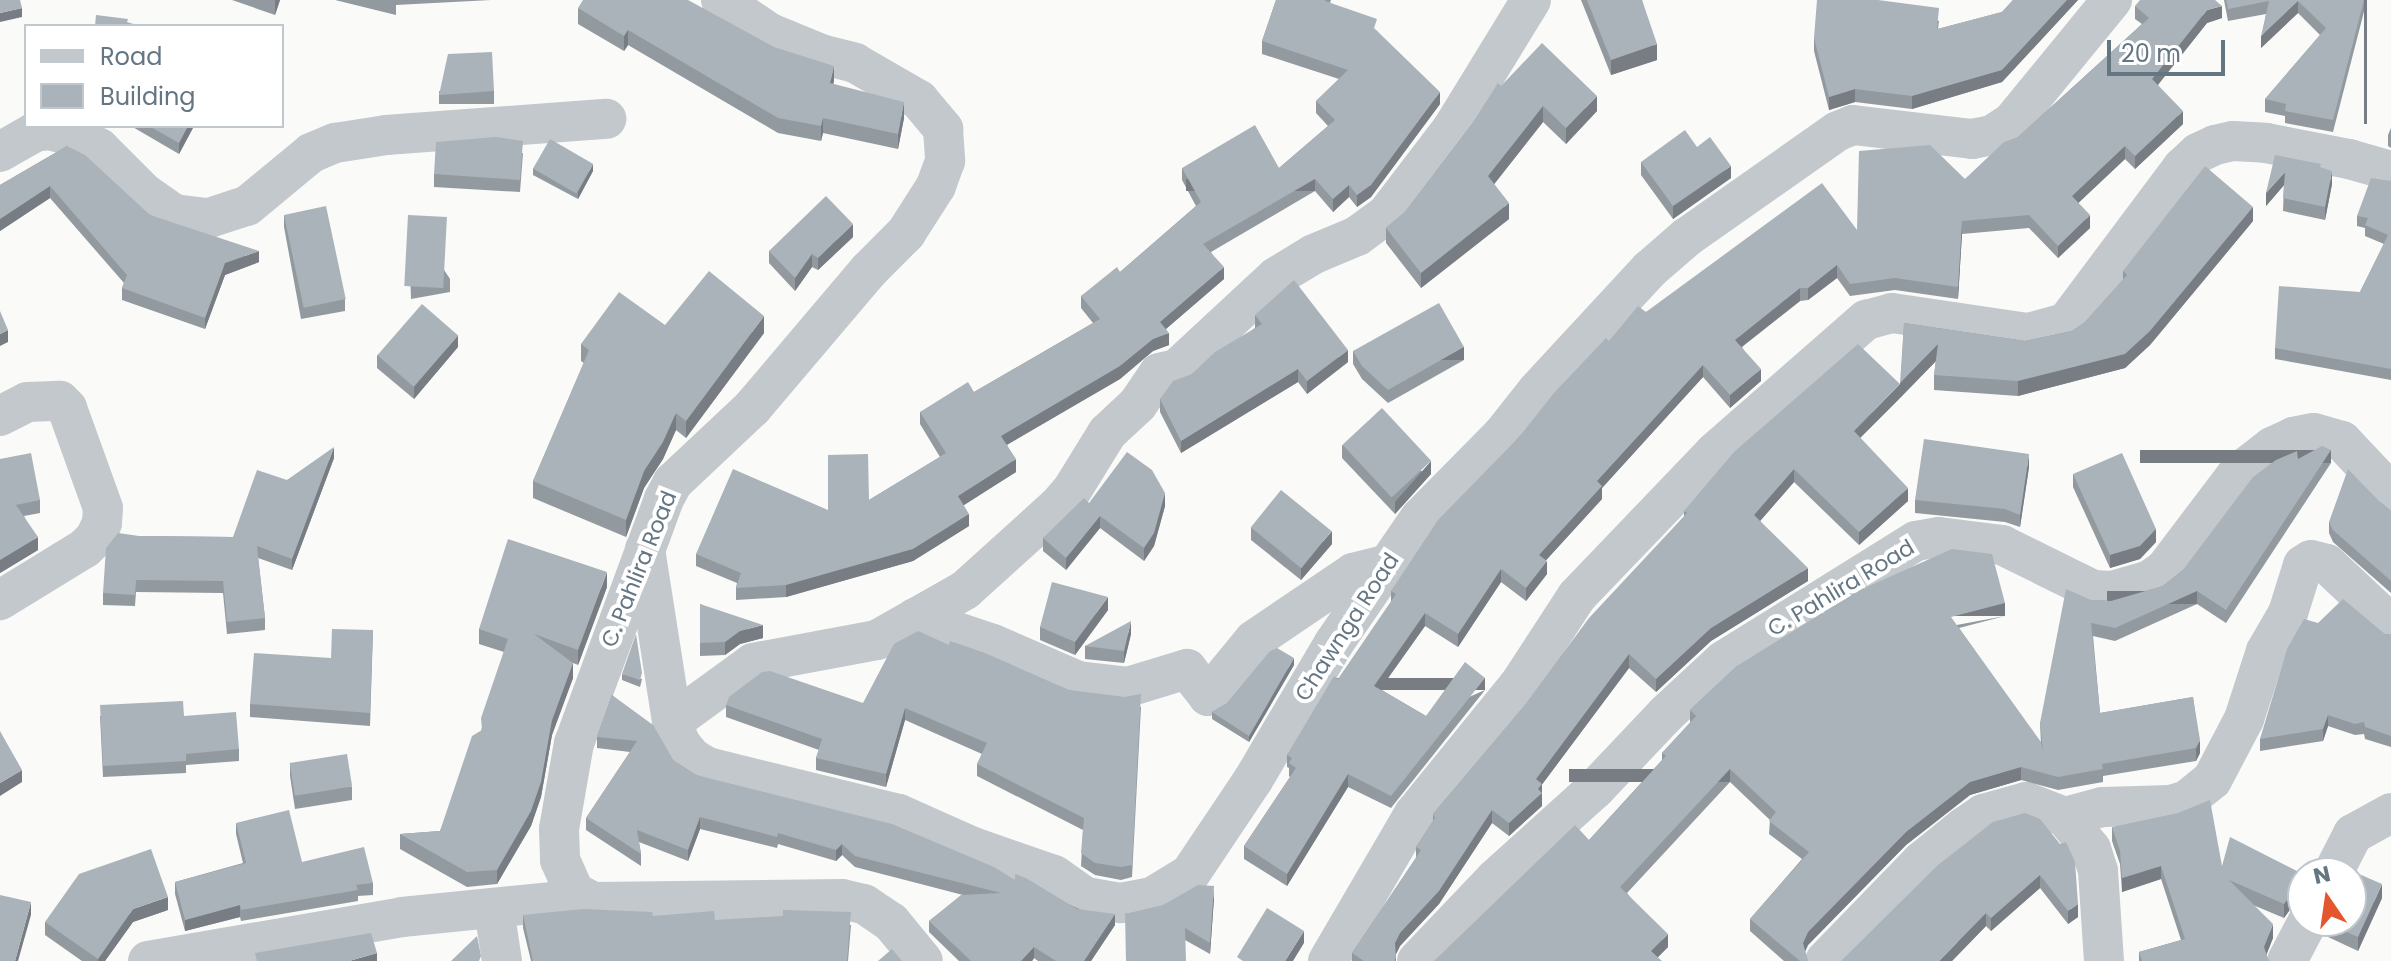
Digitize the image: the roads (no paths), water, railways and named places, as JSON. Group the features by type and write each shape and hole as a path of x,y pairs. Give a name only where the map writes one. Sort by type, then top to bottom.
{"street":[{"name":"C. Pahlira Road","path":"582,899 565,879 560,860 559,829 572,757 584,710 673,482 753,407 869,270 906,233 936,186 945,161 943,129 919,100 855,63 824,55 770,33 721,0"},
{"path":"672,722 753,663 877,640 965,590 1042,523 1072,490 1107,433 1138,404 1159,373 1177,369 1276,277 1314,254 1357,236 1387,214 1444,140 1531,0"},
{"name":"Chawnga Road","path":"645,549 672,722 680,743 692,758 707,767 871,805 1054,875 1086,897 1121,903 1138,901 1173,887 1190,874 1253,780 1334,643 1386,565 1435,500 1503,434 1537,391 1650,269 1687,237 1838,131 1853,125 1972,139 1992,135 2012,122 2112,0"},
{"path":"0,152 35,132 64,133 99,148 144,193 174,214 209,218 247,206 311,153 335,143 386,135 606,119"},
{"path":"1328,961 1414,814 1519,685 1577,596 1715,452 1866,320 1892,313 2028,333 2066,323 2182,168 2198,153 2215,145 2233,141 2266,143 2349,159 2391,171"},
{"path":"0,416 27,402 50,398 60,401 67,408 103,508 102,523 95,538 85,548 0,600"},
{"name":"C. Pahlira Road","path":"1417,961 1495,879 1595,789 1666,714 1723,661 1916,541 1939,537 2002,545 2093,590 2112,591 2150,580 2165,569 2237,474 2253,459 2293,437 2314,433 2342,441 2391,493"},
{"path":"2065,817 2103,807 2171,805 2187,800 2212,780 2244,719 2266,651 2288,613 2303,565 2311,560 2327,564 2391,624"},
{"path":"915,618 993,644 1078,681 1128,687 1187,669 1208,696 1254,640 1353,573 1386,565"},
{"path":"1825,961 1922,861 1983,814 2026,802 2065,817 2091,849 2098,871 2104,961"},
{"path":"2341,857 2353,834 2391,813"},
{"path":"148,961 402,917 582,899 594,902 842,899 879,912 908,939 923,961"},
{"path":"494,909 502,961"},
{"path":"2287,961 2300,937"}]}
